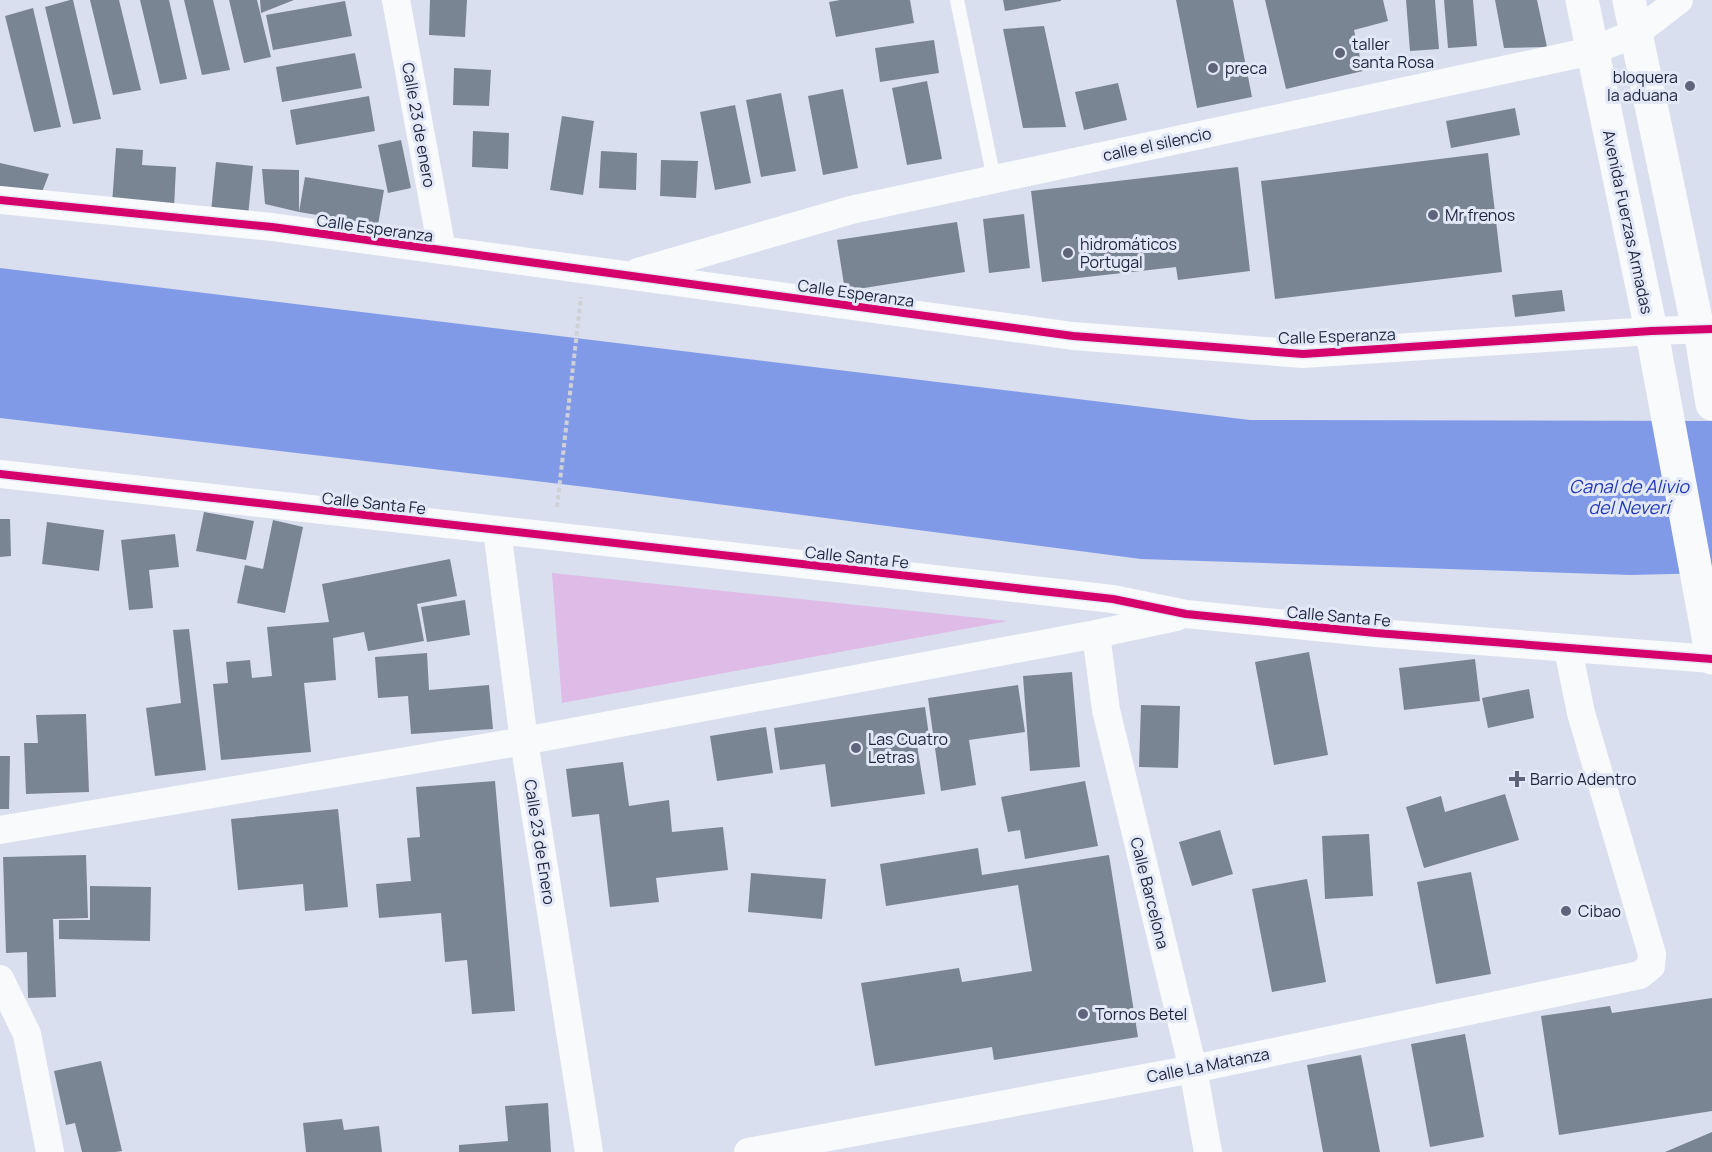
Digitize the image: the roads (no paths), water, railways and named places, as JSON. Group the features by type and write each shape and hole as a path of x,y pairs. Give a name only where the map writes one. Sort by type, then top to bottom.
{"street":[{"name":"Calle 23 de enero","path":"396,0 442,250"},
{"name":"Avenida Fuerzas Armadas","path":"1582,0 1653,340 1712,658"},
{"path":"1629,0 1704,333 1712,404"},
{"name":"calle el silencio","path":"627,276 851,210 1592,51 1636,33 1679,0"},
{"name":"Calle Esperanza","path":"0,200 272,227 1073,336 1303,354 1653,340 1704,333"},
{"name":"Calle Santa Fe","path":"0,474 1113,599 1186,614 1387,634 1712,658"},
{"name":"Calle 23 de Enero","path":"497,530 524,741 590,1152"},
{"path":"0,830 524,741 1096,634 1186,614"},
{"name":"Calle Barcelona","path":"1096,634 1106,710 1193,1069 1208,1152"},
{"name":"Calle La Matanza","path":"748,1152 1193,1069 1640,975 1651,966 1652,954 1581,713 1568,649"},
{"path":"0,979 27,1034 50,1152"}],"lane":[{"path":"957,0 994,179"}],"water":[{"name":"Canal de Alivio del Neverí","path":"0,268 1250,420 1712,421 1712,573 1631,575 1141,559 586,487 0,418"}],"place":[{"name":"taller santa Rosa","path":"1340,53"},
{"name":"preca","path":"1213,68"},
{"name":"bloquera la aduana","path":"1690,86"},
{"name":"Mr frenos","path":"1433,215"},
{"name":"hidromáticos Portugal","path":"1068,253"},
{"name":"Las Cuatro Letras","path":"856,748"},
{"name":"Barrio Adentro","path":"1517,779"},
{"name":"Cibao","path":"1566,911"},
{"name":"Tornos Betel","path":"1083,1014"}]}
